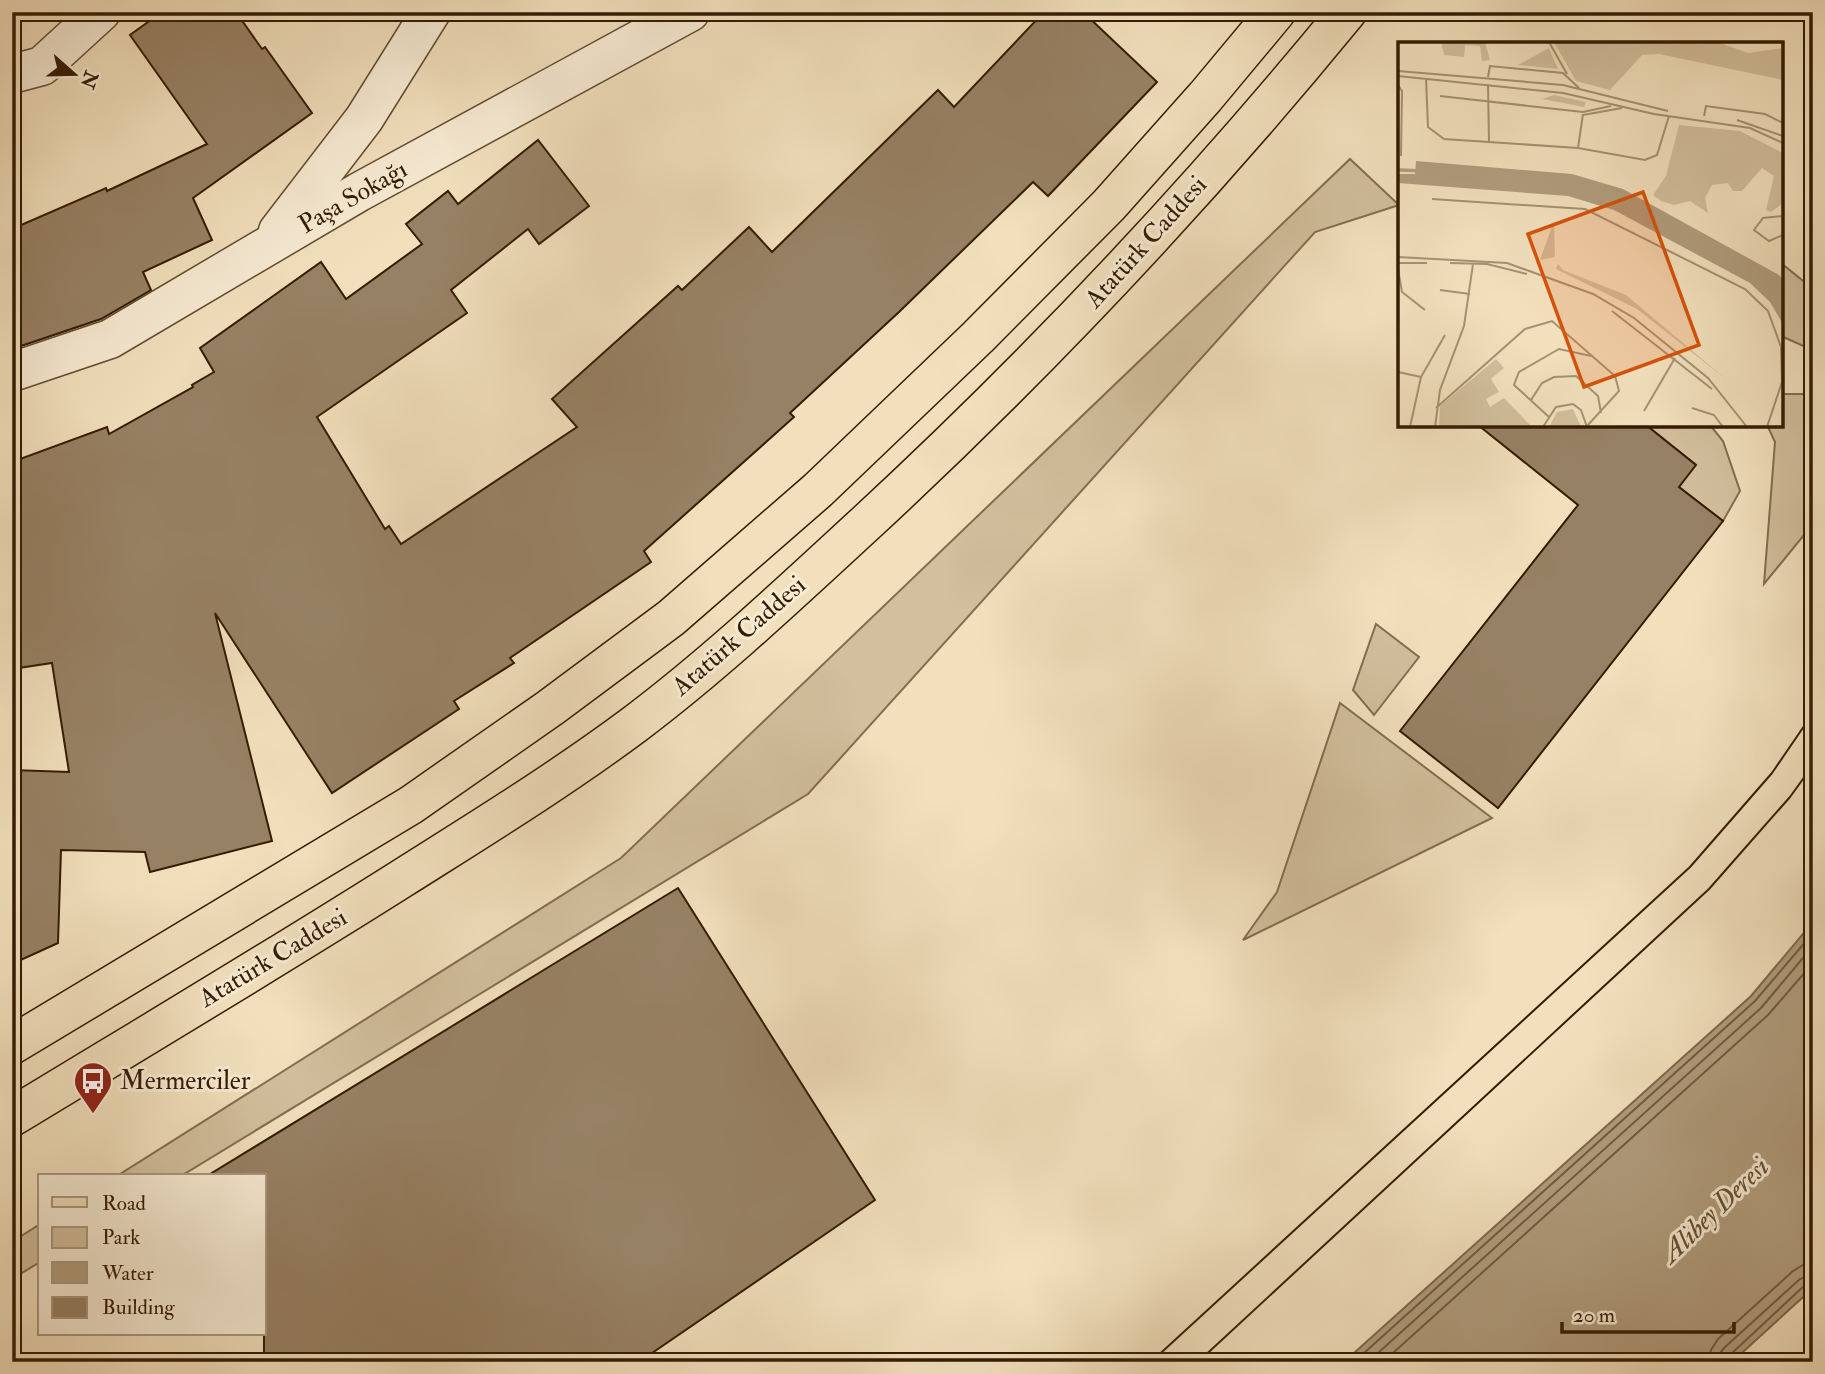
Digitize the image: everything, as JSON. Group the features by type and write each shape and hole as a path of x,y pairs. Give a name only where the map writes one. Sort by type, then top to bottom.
{"main road":[{"name":"Atatürk Caddesi","path":"12,1045 411,805 550,708 671,618 818,490 978,337 1109,205 1276,12"},
{"name":"Atatürk Caddesi","path":"12,1117 333,922 535,795 635,723 740,639 943,452 1107,287 1290,82 1347,12"}],"street":[{"path":"12,74 41,66 101,12"},
{"path":"265,247 364,118 431,12"},
{"name":"Paşa Sokağı","path":"12,373 110,338 359,192 690,12"}],"green space":[{"path":"1350,159 1398,204 1315,232 808,794 184,1174 120,1174 621,858"},
{"path":"1783,265 1813,289 1813,348 1783,337"},
{"path":"1783,394 1813,394 1813,524 1764,584 1775,442 1768,427 1783,427"},
{"path":"1649,427 1712,427 1723,441 1740,491 1723,521 1679,487 1695,464"},
{"path":"1376,624 1419,657 1374,715 1353,690"},
{"path":"1340,703 1492,818 1243,940 1277,892"},
{"path":"38,1225 38,1263 12,1279 12,1242"}],"water":[{"name":"Alibey Deresi","path":"1813,922 1813,1288 1732,1362 1344,1362 1751,996"}],"building":[{"path":"162,12 236,12 262,49 265,47 312,113 193,198 212,240 143,272 151,290 101,319 12,349 12,229 106,188 107,191 207,144 130,35"},
{"path":"1044,12 1083,12 1157,82 1048,196 1033,182 790,413 794,417 644,551 651,562 510,658 514,663 454,701 459,709 332,793 215,613 272,841 150,872 145,852 61,850 58,943 12,964 12,770 69,772 52,663 12,669 12,462 107,427 109,434 193,387 192,385 214,372 200,348 321,262 346,299 422,244 406,224 448,191 458,204 538,140 589,206 539,244 528,229 451,290 467,313 317,417 385,529 389,526 401,544 577,427 552,399 678,286 682,290 749,227 772,252 938,90 954,107"},
{"path":"1480,427 1648,427 1696,465 1679,487 1723,521 1498,808 1400,731 1578,505"},
{"path":"678,888 875,1200 639,1362 264,1362 266,1174 210,1174"}],"tram line":[{"path":"1151,1362 1690,867 1772,773 1813,713"},
{"path":"1198,1362 1709,889 1790,797 1813,765"}],"place":[{"name":"Mermerciler","path":"93,1115"}]}
